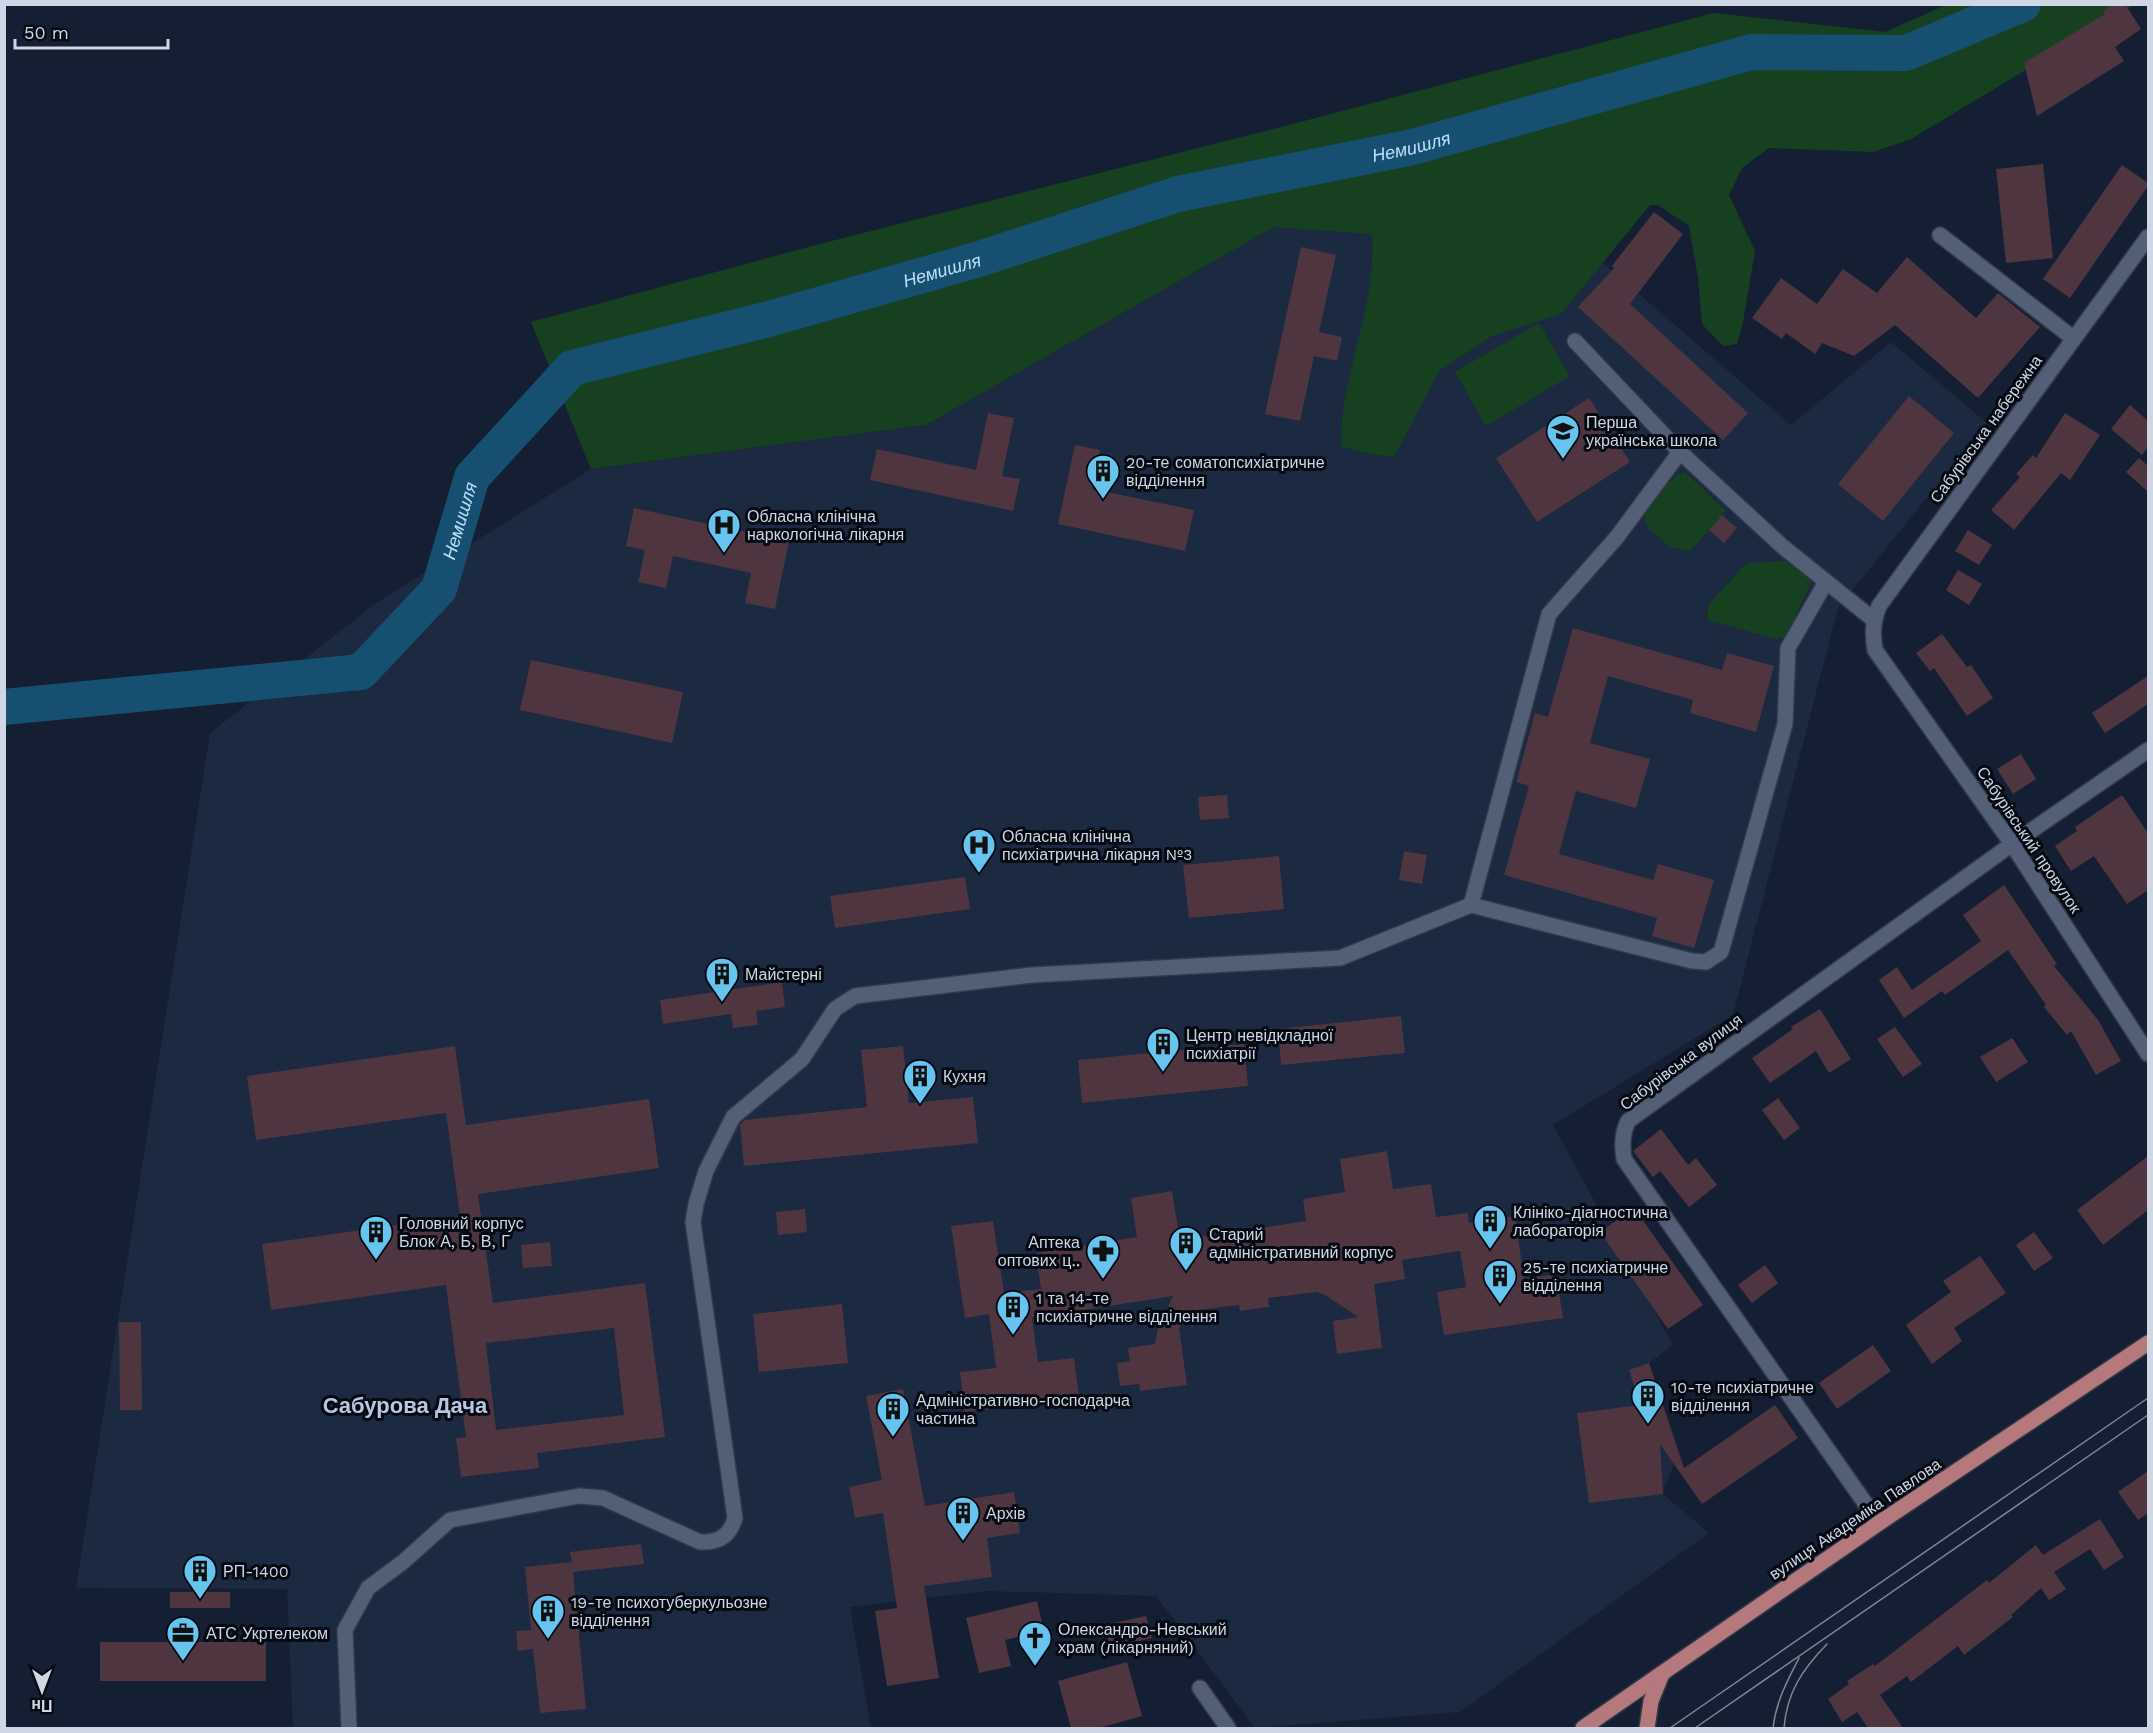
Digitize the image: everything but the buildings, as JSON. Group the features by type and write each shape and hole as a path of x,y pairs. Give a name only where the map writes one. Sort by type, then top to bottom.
{"main road":[{"name":"вулиця Академіка Павлова","path":"1583,1728 1879,1523 2148,1343"},
{"path":"1647,1728 1651,1701 1664,1672"}],"street":[{"path":"1940,235 2073,338"},
{"name":"Сабурівська набережна","path":"1875,650 1872,635 1879,606 2148,237"},
{"path":"1575,341 1680,452 1782,546 1874,620"},
{"path":"1471,905 1549,614 1617,537 1680,452"},
{"path":"349,1728 345,1630 368,1588 403,1563 450,1520 579,1496 603,1498 700,1542 719,1540 733,1527 735,1518 693,1222 696,1204 706,1171 733,1117 802,1059 835,1009 855,996 1032,975 1340,958 1471,905 1692,961 1706,962 1721,952 1785,724 1788,648 1826,582"},
{"name":"Сабурівський провулок","path":"1875,650 2012,844 2148,1054"},
{"name":"Сабурівська вулиця","path":"1879,1523 1624,1159 1623,1133 1628,1121 2012,844 2148,750"},
{"path":"1200,1688 1228,1728"}],"shaded area":[{"name":"Обласна клінічна психіатрична лікарня №3","path":"1342,215 1602,262 1791,425 1891,342 1987,423 1838,608 1733,1015 1553,1125 1673,1345 1649,1363 1678,1451 1663,1494 1709,1533 1460,1712 1255,1728 1156,1596 987,1591 850,1607 871,1728 293,1728 287,1589 76,1588 210,733 376,603 591,469 926,425 1274,227"}],"green space":[{"path":"1946,5 2134,5 1911,139 1873,152 1769,148 1742,168 1729,195 1755,251 1737,344 1723,346 1702,324 1698,278 1689,226 1658,205 1650,205 1561,314 1492,336 1439,371 1394,457 1341,447 1346,394 1369,288 1372,234 1274,227 926,425 591,469 531,322 812,246 1289,125 1714,13 1885,32"},
{"path":"1539,323 1570,376 1486,426 1455,372"},
{"path":"1685,472 1726,511 1690,551 1670,547 1649,529 1644,518 1648,504 1678,474"},
{"path":"1785,561 1812,575 1812,581 1785,637 1776,639 1707,620 1709,604 1747,563"}],"waterway":[{"name":"Немишля","path":"4,707 361,672 439,589 472,477 572,368 769,319 976,260 1178,194 1413,147 1751,52 1906,53 2023,4"}],"tram line":[{"path":"1670,1728 2148,1398"},
{"path":"1695,1728 2148,1415"},
{"path":"1784,1728 1788,1703 1797,1682 1827,1644"},
{"path":"1773,1728 1779,1700 1799,1658"}],"place":[{"name":"Перша українська школа","path":"1563,460"},
{"name":"20-те соматопсихіатричне відділення","path":"1103,500"},
{"name":"Обласна клінічна наркологічна лікарня","path":"724,554"},
{"name":"Обласна клінічна психіатрична лікарня №3","path":"979,874"},
{"name":"Майстерні","path":"722,1003"},
{"name":"Центр невідкладної психіатрії","path":"1163,1073"},
{"name":"Кухня","path":"920,1105"},
{"name":"Клініко-діагностична лабораторія","path":"1490,1250"},
{"name":"Головний корпус Блок А, Б, В, Г","path":"376,1261"},
{"name":"Старий адміністративний корпус","path":"1186,1272"},
{"name":"Аптека оптових ц‥","path":"1103,1280"},
{"name":"25-те психіатричне відділення","path":"1500,1305"},
{"name":"1 та 14-те психіатричне відділення","path":"1013,1336"},
{"name":"10-те психіатричне відділення","path":"1648,1425"},
{"name":"Адміністративно-господарча частина","path":"893,1438"},
{"name":"Архів","path":"963,1542"},
{"name":"РП-1400","path":"200,1600"},
{"name":"19-те психотуберкульозне відділення","path":"548,1640"},
{"name":"АТС Укртелеком","path":"183,1662"},
{"name":"Олександро-Невський храм (лікарняний)","path":"1035,1667"}],"district":[{"name":"Сабурова Дача","path":"405,1405"}]}
